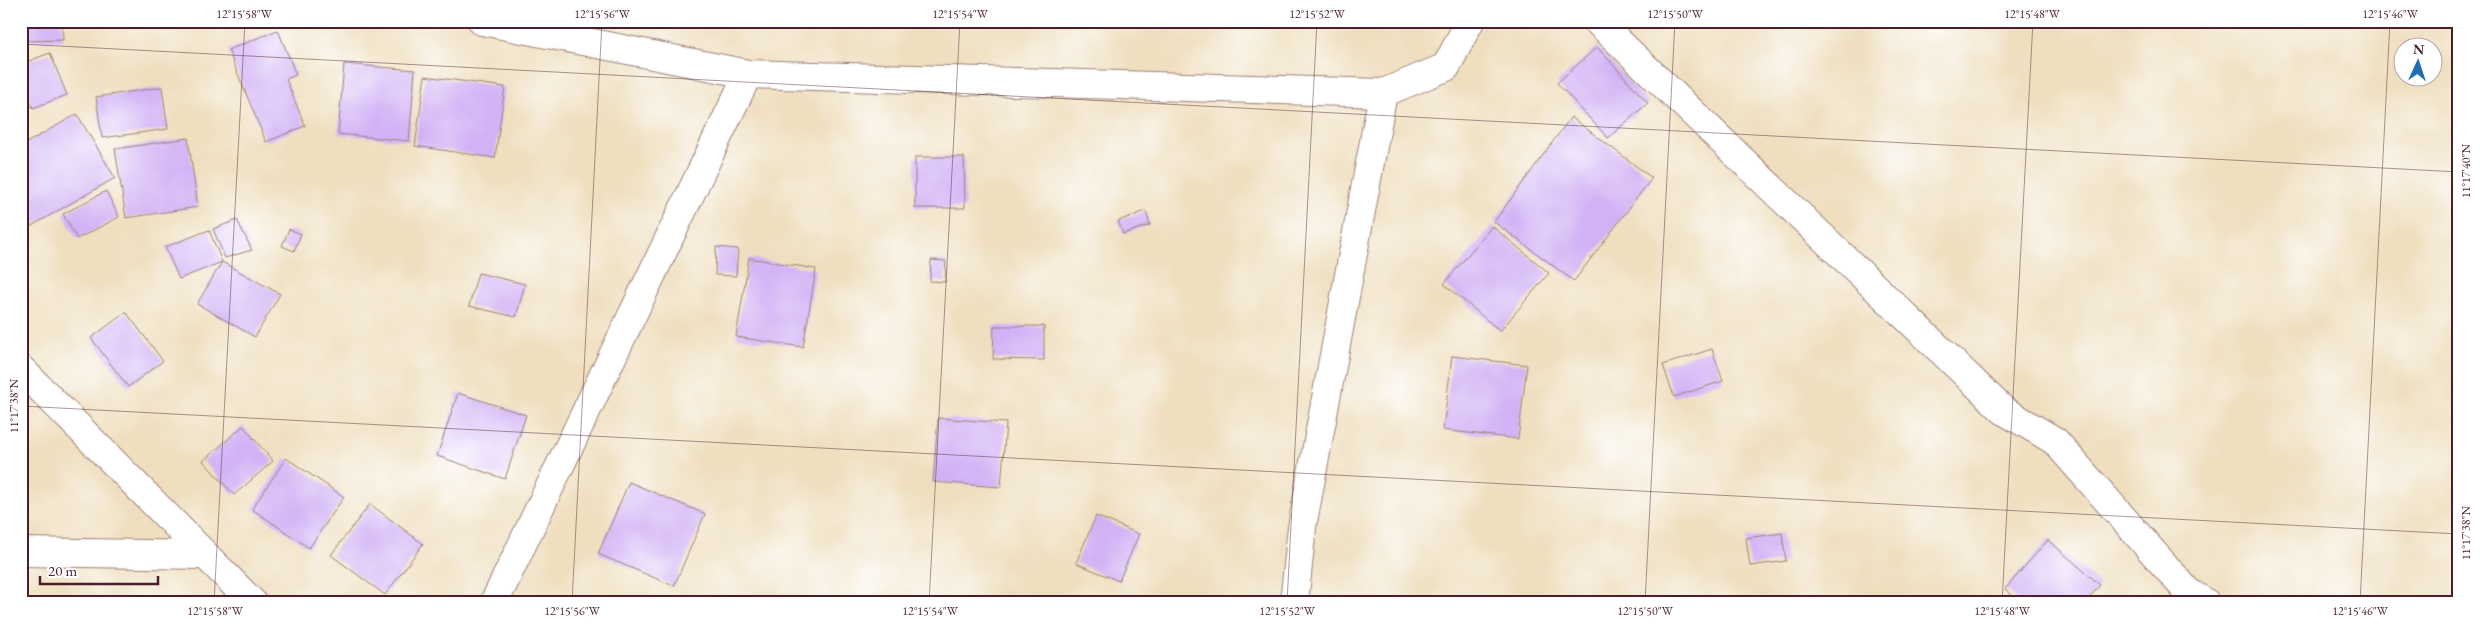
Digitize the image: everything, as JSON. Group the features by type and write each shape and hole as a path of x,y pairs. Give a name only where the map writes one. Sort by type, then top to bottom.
{"street":[{"path":"482,21 748,74 1383,93 1446,67 1470,21"},
{"path":"1597,21 2004,410 2055,442 2188,592 2206,603"},
{"path":"494,603 748,74"},
{"path":"1294,603 1302,526 1383,93"},
{"path":"21,369 252,603"},
{"path":"21,552 205,554"}],"building":[{"path":"21,21 62,21 63,40 21,41"},
{"path":"278,30 296,75 286,79 305,126 266,142 228,50"},
{"path":"1597,47 1648,103 1608,138 1557,83"},
{"path":"50,53 67,95 33,108 21,76 21,64"},
{"path":"344,64 415,70 409,141 338,134"},
{"path":"425,76 505,87 495,158 415,146"},
{"path":"162,87 168,129 102,138 96,97"},
{"path":"77,114 115,178 21,232 21,146"},
{"path":"1571,117 1652,178 1574,281 1494,222"},
{"path":"188,138 198,207 126,218 115,149"},
{"path":"915,157 964,157 965,208 915,208"},
{"path":"106,191 119,217 77,239 63,214"},
{"path":"1146,211 1150,225 1123,234 1118,221"},
{"path":"237,220 252,250 225,258 213,229"},
{"path":"1492,226 1549,273 1500,331 1444,284"},
{"path":"289,229 301,234 294,251 282,246"},
{"path":"209,230 222,262 179,279 165,247"},
{"path":"716,247 738,249 736,276 715,275"},
{"path":"749,258 816,269 803,347 736,337"},
{"path":"931,260 946,261 945,282 930,281"},
{"path":"222,262 280,294 255,337 197,304"},
{"path":"478,273 525,284 516,317 469,306"},
{"path":"126,312 163,361 128,387 91,338"},
{"path":"994,326 1044,326 1044,360 993,359"},
{"path":"1712,349 1723,381 1674,397 1663,365"},
{"path":"1452,356 1527,365 1518,439 1443,430"},
{"path":"458,393 526,415 505,479 437,456"},
{"path":"938,418 1006,423 1001,487 933,482"},
{"path":"243,426 273,461 234,495 203,461"},
{"path":"286,458 344,497 309,548 252,509"},
{"path":"629,482 705,514 674,586 598,554"},
{"path":"370,504 423,544 385,595 331,555"},
{"path":"1096,516 1139,534 1119,581 1076,563"},
{"path":"1782,533 1786,561 1750,566 1746,538"},
{"path":"2048,540 2100,585 2085,603 2021,603 2005,589"}]}
